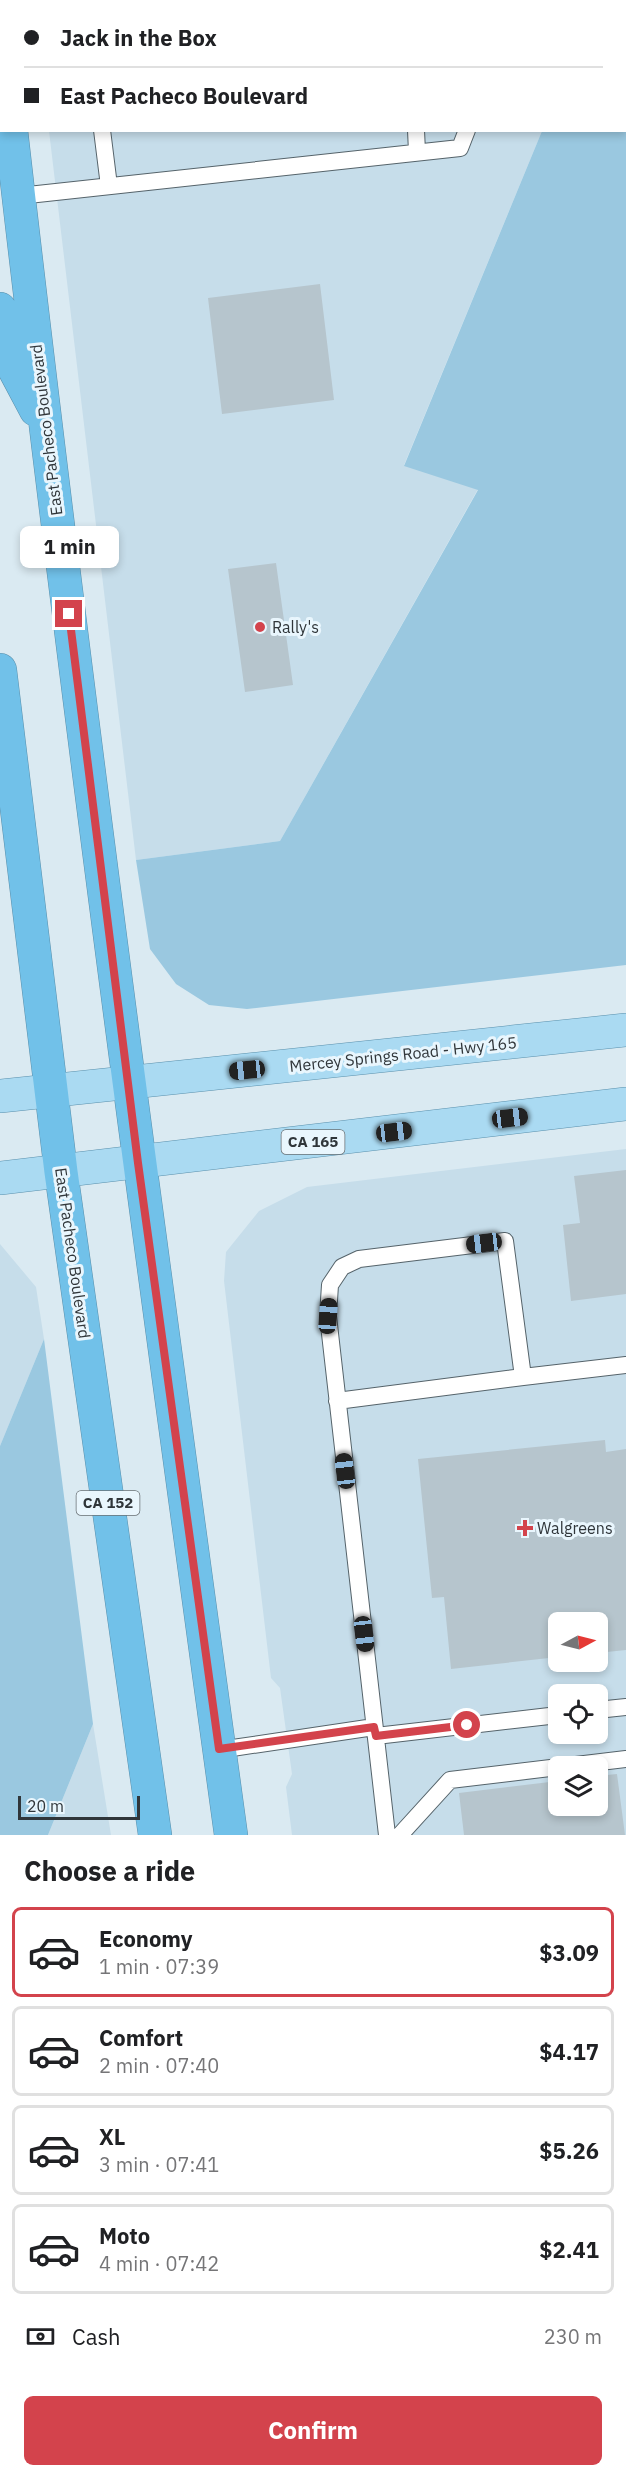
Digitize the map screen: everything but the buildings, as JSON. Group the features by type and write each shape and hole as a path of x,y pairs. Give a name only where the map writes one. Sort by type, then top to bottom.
{"highway":[{"name":"East Pacheco Boulevard","path":"11,132 138,1163 231,1835"},
{"path":"0,309 10,361 46,427"},
{"name":"East Pacheco Boulevard","path":"0,670 61,1172 155,1835"}],"main road":[{"name":"Mercey Springs Road - Hwy 165","path":"0,1096 626,1030"},
{"name":"CA 165","path":"0,1178 626,1104"}],"lane":[{"path":"102,132 108,186"},
{"path":"416,132 417,152"},
{"path":"19,196 460,148 466,132"},
{"path":"387,1835 328,1316 330,1285 342,1267 359,1259 505,1241 523,1377"},
{"path":"337,1401 626,1365"},
{"path":"608,1709 626,1707"},
{"path":"219,1749 548,1716"},
{"path":"400,1835 450,1780 626,1759"}],"shaded area":[{"path":"49,132 542,132 404,465 478,489 280,841 136,860"},
{"path":"542,132 626,132 626,965 247,1009 209,1005 176,984 150,949 136,860 280,841 478,490 404,466"},
{"path":"626,1149 626,1835 292,1835 286,1787 292,1774 280,1688 271,1678 224,1281 226,1252 259,1211 307,1187"},
{"path":"0,1244 36,1287 44,1339 0,1446"},
{"path":"44,1339 93,1724 48,1835 0,1835 0,1446"},
{"path":"93,1724 111,1835 48,1835"}],"place":[{"name":"Rally's","path":"260,627"},
{"name":"Walgreens","path":"525,1528"}],"route":[{"path":"69,614 138,1163 219,1749 374,1727 376,1736 467,1725"}]}
